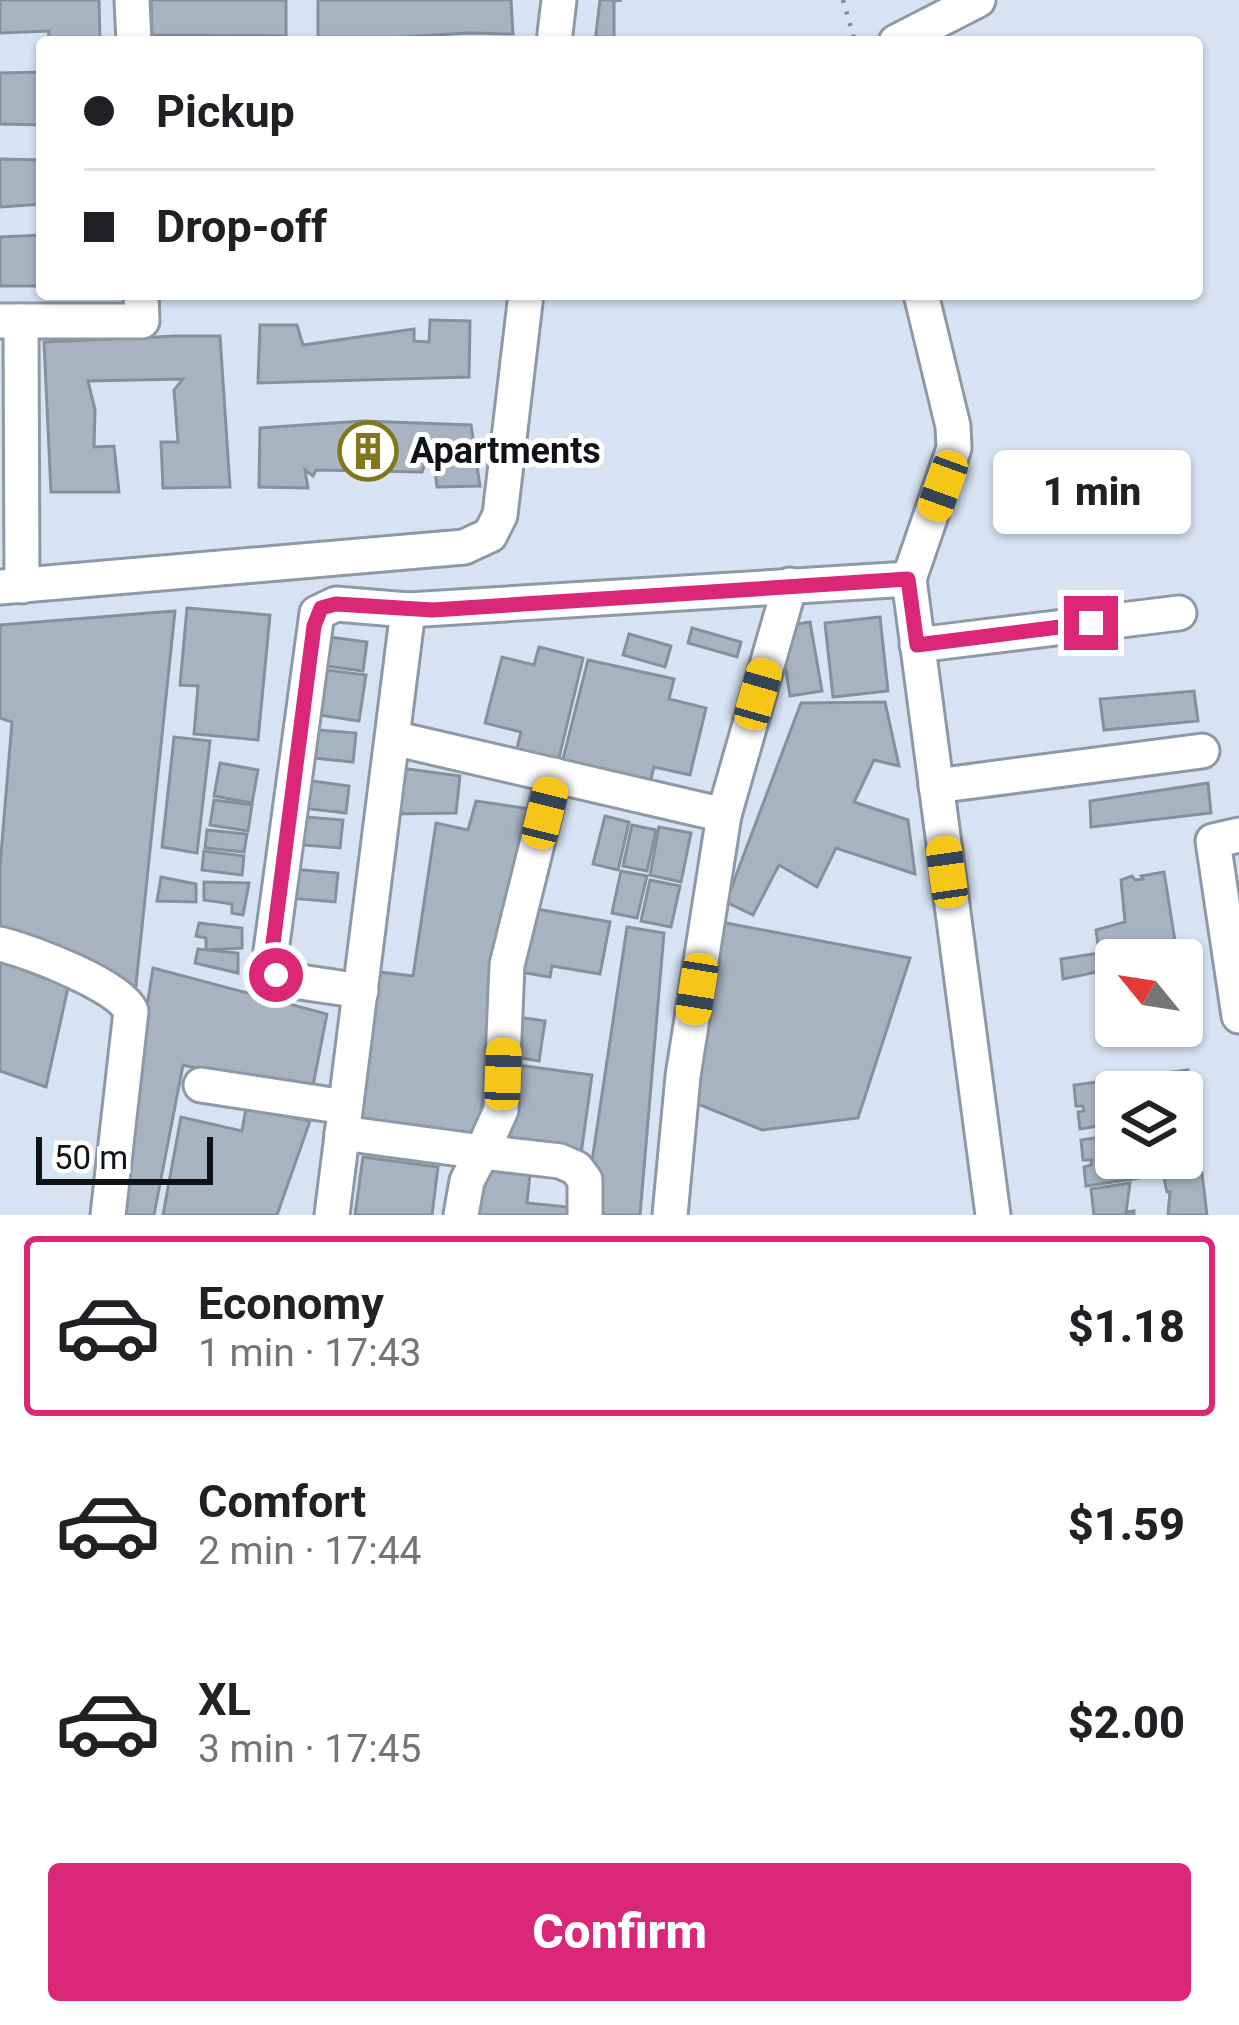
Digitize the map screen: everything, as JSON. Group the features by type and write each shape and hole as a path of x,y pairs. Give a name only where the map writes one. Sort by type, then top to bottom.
{"street":[{"path":"132,0 134,36"},
{"path":"555,36 559,0"},
{"path":"908,36 978,0"},
{"path":"141,300 142,321 11,321 11,586 464,547 490,535 500,515 525,300"},
{"path":"922,300 953,426 954,448 908,579 993,1215"},
{"path":"361,991 280,980 273,968 317,613 336,604 407,610 908,579"},
{"path":"670,1215 683,1076 724,815 790,585"},
{"path":"332,1215 407,610"},
{"path":"917,645 1179,613"},
{"path":"393,738 724,815"},
{"path":"936,786 1202,751"},
{"path":"461,1215 466,1181 502,1110 507,965 554,775"},
{"path":"1238,1004 1230,908 1213,841 1239,835"},
{"path":"0,944 35,953 112,990 126,1000 131,1011 107,1215"},
{"path":"201,1085 482,1152 570,1164 585,1180 585,1215"}],"path":[{"path":"843,0 854,36"}],"building":[{"path":"0,0 99,0 100,36 0,33"},
{"path":"151,0 286,0 286,36 152,35"},
{"path":"318,0 511,0 513,34 318,36"},
{"path":"600,0 622,0 614,1 614,36 596,36"},
{"path":"36,72 36,125 0,124 0,73"},
{"path":"0,159 36,160 36,204 0,207"},
{"path":"36,235 36,286 0,286 0,237"},
{"name":"Apartments","path":"430,320 470,321 469,377 258,383 260,325 297,325 303,345 414,329 414,341 429,342"},
{"path":"220,336 230,487 163,488 161,442 178,442 174,390 183,379 88,381 95,410 94,447 114,446 119,492 51,492 44,342"},
{"name":"Apartments","path":"363,421 471,425 480,486 437,487 434,463 426,462 422,472 316,470 313,476 305,470 308,488 259,487 260,428"},
{"path":"187,608 270,615 258,740 194,734 198,686 180,685"},
{"path":"175,611 135,994 0,933 0,866 12,722 0,718 0,625"},
{"path":"880,617 888,691 833,697 825,623"},
{"path":"810,622 822,691 790,696 779,627"},
{"path":"692,628 741,642 737,657 688,643"},
{"path":"629,634 671,646 665,667 623,655"},
{"path":"322,636 367,642 363,671 318,665"},
{"path":"539,647 583,658 558,762 516,752 521,732 485,723 502,657 534,665"},
{"path":"588,660 674,679 669,699 706,708 690,775 654,767 649,786 562,763"},
{"path":"319,669 366,675 359,721 313,714"},
{"path":"1194,691 1198,721 1104,730 1100,699"},
{"path":"885,702 899,766 874,760 854,802 908,820 915,874 836,848 817,887 779,865 753,915 726,902 801,703"},
{"path":"306,729 356,733 353,762 303,757"},
{"path":"174,737 210,741 197,853 162,847"},
{"path":"220,763 258,770 252,803 214,796"},
{"path":"401,768 460,776 456,813 393,814"},
{"path":"305,780 349,786 346,813 302,808"},
{"path":"1208,783 1211,813 1091,827 1090,801"},
{"path":"214,800 252,805 248,831 210,825"},
{"path":"476,801 530,809 476,1141 350,1127 371,971 413,976 436,823 468,830"},
{"path":"294,816 343,820 340,848 291,844"},
{"path":"605,816 629,822 618,870 593,864"},
{"path":"632,825 656,830 647,871 623,866"},
{"path":"659,827 691,833 681,882 650,875"},
{"path":"207,830 247,834 244,852 205,848"},
{"path":"204,851 244,856 242,875 202,870"},
{"path":"292,869 338,873 335,902 289,898"},
{"path":"621,871 647,876 637,918 612,913"},
{"path":"1164,872 1175,939 1097,939 1096,930 1125,922 1121,880 1143,879 1141,876"},
{"path":"161,877 196,884 196,902 157,901"},
{"path":"650,880 680,886 671,927 641,921"},
{"path":"204,882 249,883 243,915 232,913 232,904 204,900"},
{"path":"525,907 610,922 600,974 552,966 550,977 514,971"},
{"path":"716,921 910,958 858,1118 762,1130 688,1100"},
{"path":"199,923 242,928 242,948 206,950 206,938 196,936"},
{"path":"627,927 664,933 640,1215 584,1215"},
{"path":"198,949 238,953 238,973 195,963"},
{"path":"1095,954 1095,972 1063,979 1061,959"},
{"path":"0,961 69,983 46,1087 0,1071"},
{"path":"153,968 327,1014 311,1096 183,1065 154,1215 114,1215"},
{"path":"518,1017 545,1021 539,1061 511,1056"},
{"path":"510,1064 592,1075 581,1154 499,1143"},
{"path":"1095,1082 1095,1126 1080,1129 1078,1112 1084,1111 1083,1106 1076,1106 1074,1085"},
{"path":"246,1108 310,1121 277,1215 163,1215 181,1117 242,1131"},
{"path":"1095,1138 1095,1179 1133,1179 1086,1186 1084,1167 1092,1160 1083,1160 1081,1140"},
{"path":"363,1157 438,1167 432,1215 355,1215"},
{"path":"487,1170 530,1174 527,1203 568,1207 567,1215 478,1215"},
{"path":"1164,1179 1203,1179 1207,1215 1168,1215"},
{"path":"1130,1183 1126,1212 1134,1211 1134,1215 1094,1215 1091,1189"}],"place":[{"name":"Apartments","path":"368,451"}],"route":[{"path":"276,975 272,951 314,626 321,608 336,604 433,610 908,579 917,645 1091,623"}]}
